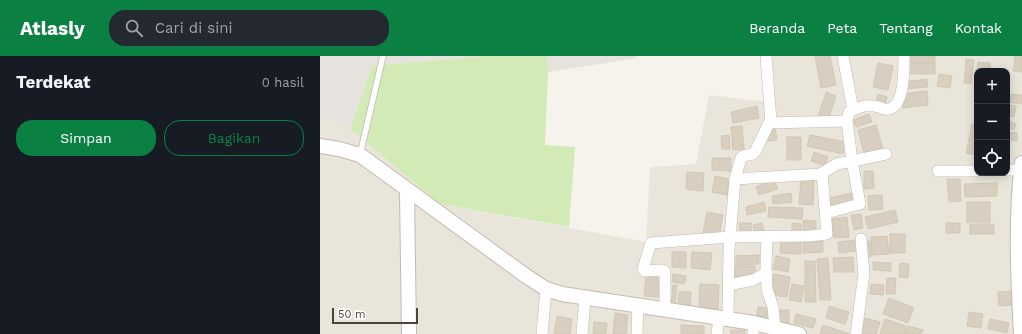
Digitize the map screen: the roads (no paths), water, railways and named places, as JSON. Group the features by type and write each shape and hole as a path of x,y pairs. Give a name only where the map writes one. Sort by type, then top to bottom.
{"street":[{"path":"766,56 771,122"},
{"path":"843,56 853,110"},
{"path":"826,213 860,204 852,161 847,121 850,112 865,105 888,109 894,107 899,99 904,82 904,56"},
{"path":"717,334 723,319 728,285 730,237 736,179 741,158 745,155 752,155 755,152 768,124 771,122 847,121"},
{"path":"320,146 339,149 360,155 526,276 546,288 562,294 665,309 723,319 753,328 782,330 799,334"},
{"path":"736,179 822,174 833,166 886,154"},
{"path":"1010,170 1022,168 1018,209 1021,334"},
{"path":"938,171 974,171"},
{"path":"665,309 665,272 663,270 645,271 643,269 651,243 730,237 809,236 827,234 822,174"},
{"path":"408,190 409,334"},
{"path":"767,236 767,289 782,330"},
{"path":"856,334 864,274 861,239"},
{"path":"728,285 753,280 766,273"},
{"path":"542,334 546,288"},
{"path":"582,334 585,298"},
{"path":"637,334 638,305"}],"lane":[{"path":"360,155 383,56"}]}
